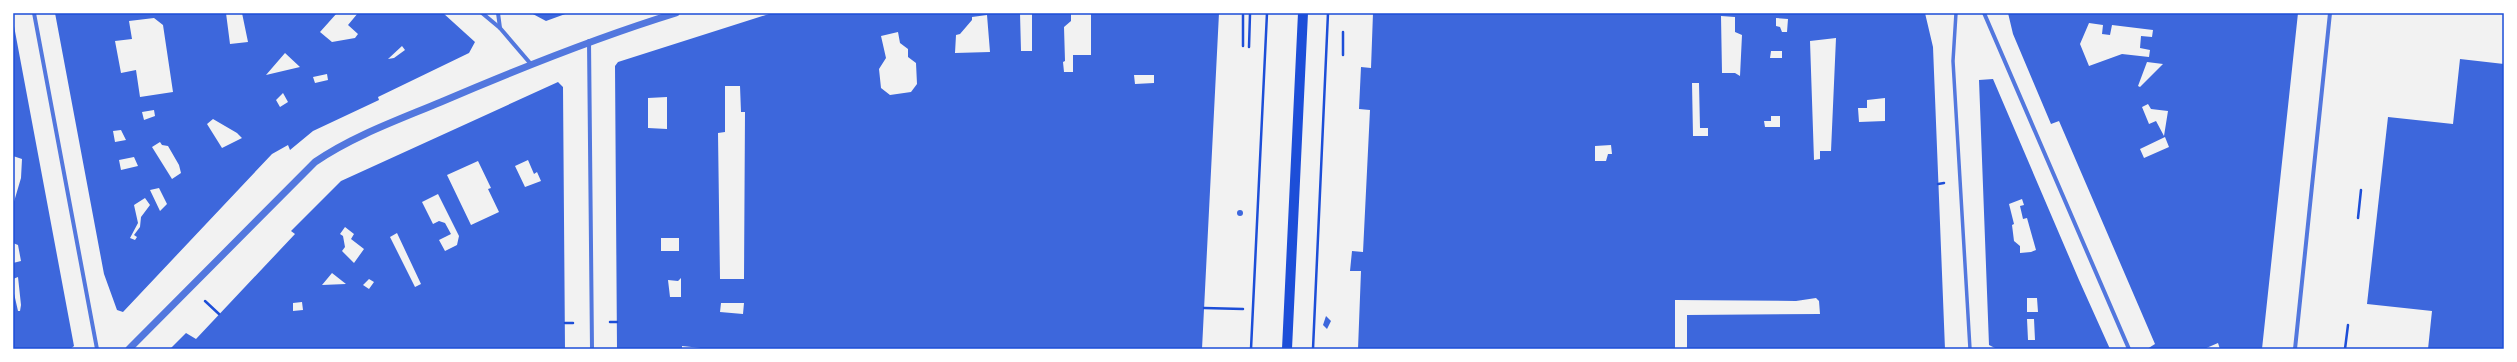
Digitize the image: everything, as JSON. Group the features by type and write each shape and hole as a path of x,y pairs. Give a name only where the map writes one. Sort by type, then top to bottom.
{"main road":[{"path":"1287,349 1303,13"}],"street":[{"path":"34,13 97,349"},
{"path":"482,13 500,28 530,63"},
{"path":"498,13 500,28"},
{"path":"129,349 315,162 329,152 386,125 530,63 589,40 676,13"},
{"path":"1956,13 1953,60 1970,349"},
{"path":"1984,13 2129,349"},
{"path":"2295,349 2330,13"},
{"path":"589,40 592,349"}],"path":[{"path":"1251,349 1267,13"},
{"path":"1313,349 1328,13"},
{"path":"1249,47 1250,14"},
{"path":"1242,46 1243,15"},
{"path":"1343,32 1343,54"},
{"path":"2358,218 2361,190"},
{"path":"1204,308 1243,309"},
{"path":"565,323 573,322"},
{"path":"610,322 617,322"},
{"path":"2345,349 2348,325"}],"building":[{"path":"55,13 226,13 230,44 248,42 242,13 337,13 320,32 332,42 355,38 358,34 348,25 358,13 443,13 475,42 469,53 378,97 379,100 313,131 290,150 288,145 272,154 123,312 117,310 104,274","holes":["154,18 163,25 173,92 140,97 136,70 121,73 115,41 132,39 129,21","402,46 405,50 394,58 388,59","285,53 300,67 266,75","327,74 328,80 315,83 313,77","283,93 288,102 280,107 276,100","154,110 155,116 144,120 142,112","213,119 237,133 242,138 222,148 207,124","121,130 126,140 115,142 113,131","160,142 162,145 168,146 179,165 181,173 172,179 152,147","134,157 138,166 121,170 119,160","159,188 167,204 160,211 150,190","145,198 150,205 141,217 140,227 134,235 137,237 135,240 130,238 138,223 134,205"]},
{"path":"531,13 568,13 546,21"},
{"path":"772,13 1020,13 1021,51 1032,51 1032,13 1071,13 1071,21 1064,27 1065,61 1063,62 1064,72 1073,72 1073,55 1091,55 1091,13 1219,13 1202,349 710,349 682,346 682,349 617,349 615,66 618,62","holes":["987,15 990,52 955,53 956,35 960,34 972,20 972,17","898,32 900,43 908,49 908,57 916,63 917,84 911,92 890,95 881,88 879,69 886,58 881,36","1134,75 1154,75 1154,83 1135,84","725,86 740,86 741,112 745,112 744,279 720,279 718,133 725,132","667,97 667,129 648,128 648,98","661,238 679,238 679,251 661,251","681,278 681,297 670,297 668,280 678,281","721,303 744,303 743,314 720,312"]},
{"path":"1373,13 1925,13 1933,47 1945,349 1687,349 1687,315 1820,314 1819,301 1816,298 1796,301 1675,300 1675,349 1358,349 1361,271 1350,271 1352,251 1363,252 1370,110 1359,109 1361,67 1371,68","holes":["1721,16 1735,17 1735,32 1742,35 1740,76 1735,73 1722,73","1776,18 1788,19 1787,32 1782,32 1780,27 1776,26","1836,38 1831,151 1820,151 1820,159 1814,160 1810,41","1771,51 1782,51 1782,58 1770,58","1692,83 1699,83 1700,128 1708,128 1708,136 1693,136","1885,98 1885,121 1859,122 1858,108 1867,108 1867,100","1771,116 1780,116 1780,127 1765,127 1764,121 1771,121","1611,145 1612,154 1608,154 1606,161 1595,161 1595,146"]},
{"path":"2008,13 2298,13 2262,349 2220,349 2218,343 2204,349 2147,349 2155,344 2059,121 2051,124 2013,34","holes":["2089,23 2103,25 2102,34 2110,35 2112,25 2153,30 2152,37 2141,36 2140,48 2150,50 2149,57 2122,54 2089,66 2080,44","2147,62 2163,64 2140,87 2138,86","2148,104 2151,109 2168,111 2164,136 2156,121 2149,124 2142,107","2165,137 2169,147 2144,158 2140,149"]},
{"path":"14,26 74,346 70,349 13,348 13,289 18,311 20,311 21,305 18,277 13,279 13,263 21,261 18,245 13,243 13,205 21,178 22,159 13,156"},
{"path":"2460,59 2504,64 2504,349 2428,349 2432,311 2367,304 2388,117 2453,124"},
{"path":"1993,79 2110,349 1997,349 1989,345 1979,80","holes":["2022,199 2024,205 2020,206 2023,219 2027,218 2036,250 2020,253 2020,246 2014,241 2012,225 2014,224 2009,204","2027,298 2037,298 2038,312 2027,312","2027,319 2034,319 2035,340 2028,340"]},
{"path":"558,82 563,87 565,349 170,349 186,333 196,339 295,234 291,231 341,181","holes":["528,160 534,174 537,172 541,181 525,187 515,166","478,161 491,188 488,189 499,212 471,225 447,175","438,194 459,236 457,245 445,251 439,240 451,234 445,223 439,221 433,224 422,202","345,227 354,234 351,239 364,249 354,263 342,251 345,247 343,236 340,234","397,233 421,284 415,287 390,237","332,273 346,284 322,285","369,279 374,282 369,289 363,285","302,302 303,310 293,311 293,303"]},
{"path":"1240,210 1243,213 1240,216 1237,213"},
{"path":"1326,316 1331,321 1327,329 1323,325"}]}
